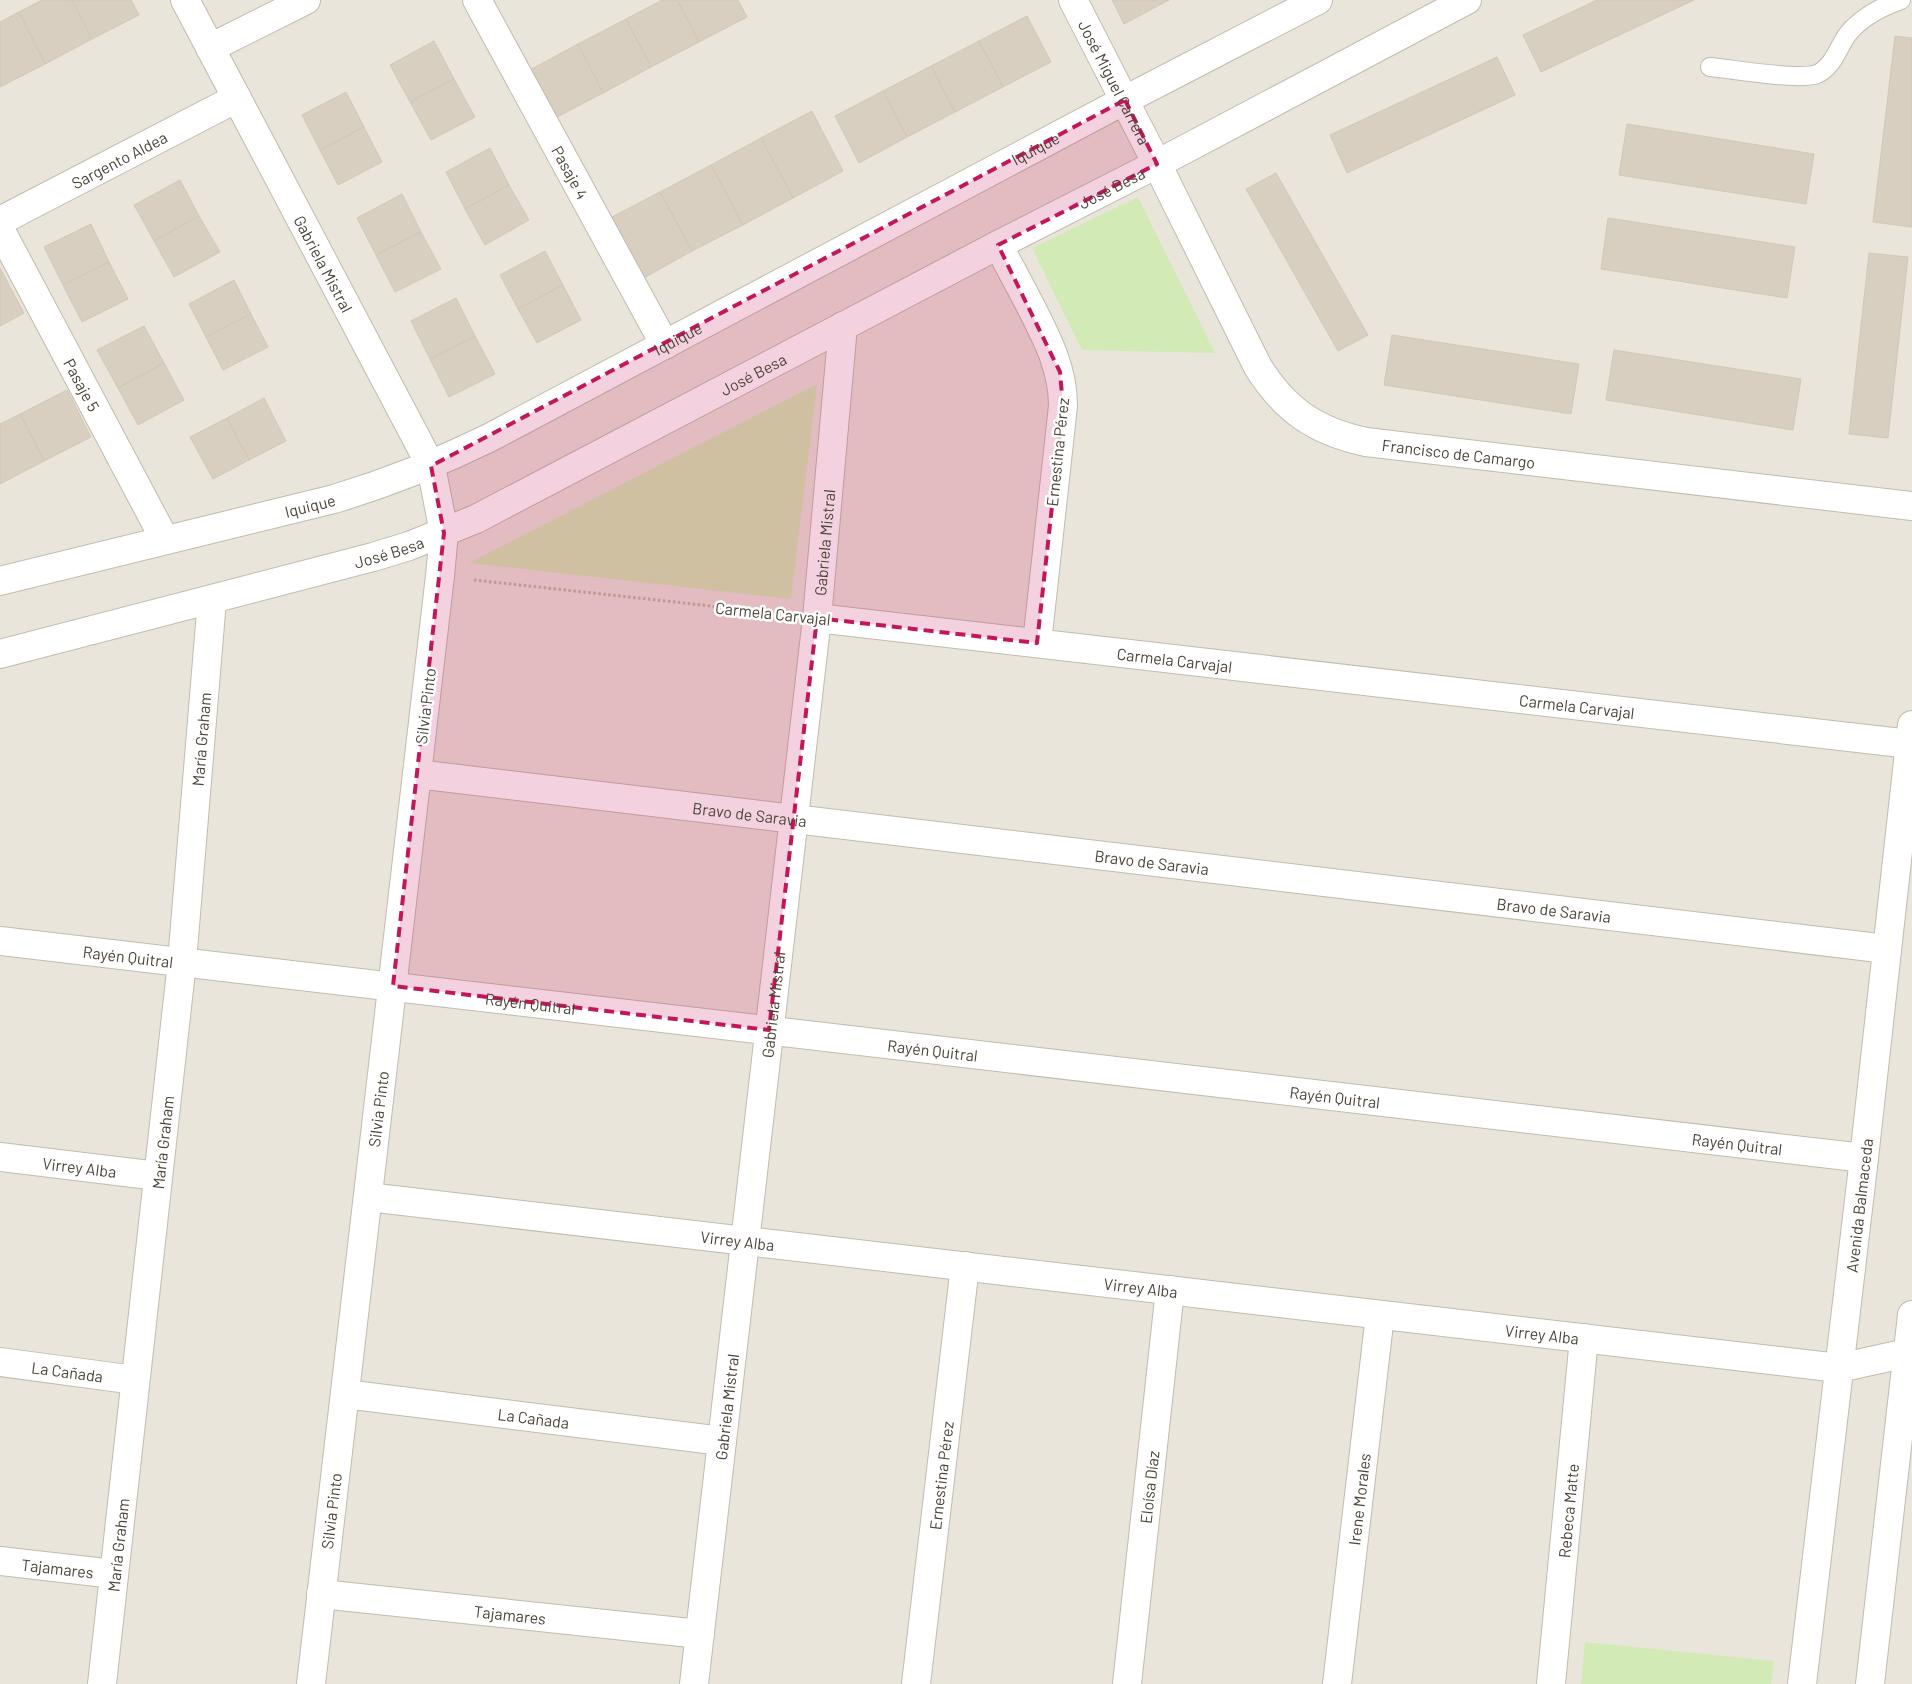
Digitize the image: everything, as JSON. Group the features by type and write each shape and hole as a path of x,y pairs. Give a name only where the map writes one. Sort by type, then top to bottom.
{"street":[{"name":"Gabriela Mistral","path":"185,0 431,466 444,533"},
{"path":"210,48 306,0"},
{"name":"Pasaje 4","path":"477,0 664,345"},
{"name":"José Miguel Carrera","path":"1073,0 1157,164"},
{"name":"Iquique","path":"0,581 334,499 431,466 489,438 1125,100 1318,0"},
{"name":"José Besa","path":"0,654 373,557 444,533 483,515 998,245 1157,164 1467,0"},
{"name":"Sargento Aldea","path":"0,221 237,98"},
{"name":"Francisco de Camargo","path":"1157,164 1258,367 1277,395 1290,407 1324,429 1366,442 1912,506"},
{"name":"Pasaje 5","path":"0,229 165,540"},
{"name":"Ernestina Pérez","path":"998,245 1052,349 1063,388 1063,406 1036,644"},
{"name":"Gabriela Mistral","path":"694,1684 816,618 843,326"},
{"name":"Silvia Pinto","path":"311,1684 444,533"},
{"name":"María Graham","path":"102,1684 182,962 212,600"},
{"name":"Carmela Carvajal","path":"816,618 1036,644 1911,735"},
{"name":"Avenida Balmaceda","path":"1802,1684 1864,1158 1911,735"},
{"name":"Bravo de Saravia","path":"417,774 1887,949"},
{"name":"Rayén Quitral","path":"0,941 1864,1158"},
{"name":"Virrey Alba","path":"0,1156 158,1176"},
{"name":"Virrey Alba","path":"368,1197 1839,1368 1910,1352"},
{"name":"Ernestina Pérez","path":"916,1684 965,1266"},
{"name":"Eloísa Díaz","path":"1127,1684 1170,1290"},
{"path":"1870,1684 1910,1352 1912,1314"},
{"name":"Irene Morales","path":"1338,1684 1380,1315"},
{"name":"Rebeca Matte","path":"1551,1684 1584,1338"},
{"name":"La Cañada","path":"0,1362 135,1380"},
{"name":"La Cañada","path":"345,1394 722,1441"},
{"name":"Tajamares","path":"0,1561 114,1574"},
{"name":"Tajamares","path":"321,1594 700,1634"}],"lane":[{"path":"1710,67 1797,76 1817,74 1830,63 1847,35 1855,27 1871,14 1901,0"}],"path":[{"name":"Carmela Carvajal","path":"440,576 816,618"}],"highlighted area":[{"path":"1125,100 1157,164 998,245 1060,372 1063,406 1037,643 817,618 769,1030 393,986 444,533 431,466"}],"shaded area":[{"path":"0,0 1912,0 1912,1684 0,1684"}],"green space":[{"path":"1138,197 1215,353 1082,350 1032,248"},
{"path":"817,384 791,599 469,563"},
{"path":"1585,1642 1774,1661 1771,1684 1581,1684"}],"building":[{"path":"42,0 72,0 92,39 45,64 19,12"},
{"path":"72,0 131,0 139,15 92,39"},
{"path":"662,0 677,0 699,42 651,67 626,19"},
{"path":"677,0 738,0 747,17 699,42"},
{"path":"1112,0 1169,0 1124,24"},
{"path":"1597,0 1694,0 1541,72 1523,35"},
{"path":"19,12 45,64 0,87 0,22"},
{"path":"1027,16 1051,62 1003,87 979,41"},
{"path":"626,19 651,67 603,93 578,44"},
{"path":"1895,36 1912,38 1912,227 1873,222"},
{"path":"434,41 454,79 410,102 390,65"},
{"path":"979,41 1003,87 955,112 931,66"},
{"path":"578,44 603,93 555,118 530,70"},
{"path":"1497,57 1515,95 1347,173 1330,135"},
{"path":"931,66 955,112 907,137 883,91"},
{"path":"454,79 475,117 431,140 410,102"},
{"path":"883,91 907,137 859,163 835,116"},
{"path":"346,92 364,127 320,150 302,115"},
{"path":"812,111 843,171 793,198 761,138"},
{"path":"1627,124 1814,154 1806,204 1619,175"},
{"path":"364,127 382,162 338,185 320,150"},
{"path":"761,138 793,198 743,225 711,165"},
{"path":"490,148 509,185 465,209 446,172"},
{"path":"711,165 743,225 692,251 660,192"},
{"path":"1276,173 1368,335 1338,351 1246,189"},
{"path":"180,180 199,216 154,241 134,205"},
{"path":"509,185 529,220 485,245 465,209"},
{"path":"660,192 692,251 642,279 610,218"},
{"path":"402,194 421,232 376,255 357,218"},
{"path":"199,216 220,252 174,277 154,241"},
{"path":"1608,218 1795,247 1787,298 1601,269"},
{"path":"91,224 109,262 63,285 44,247"},
{"path":"421,232 441,269 395,292 376,255"},
{"path":"545,251 563,285 518,309 500,275"},
{"path":"1869,253 1908,257 1888,438 1849,434"},
{"path":"109,262 128,299 82,322 63,285"},
{"path":"0,268 24,313 0,326"},
{"path":"234,280 251,314 206,337 189,304"},
{"path":"563,285 581,320 537,343 518,309"},
{"path":"456,298 475,336 430,359 411,321"},
{"path":"251,314 268,347 223,370 206,337"},
{"path":"144,326 164,363 118,388 97,350"},
{"path":"1392,335 1579,364 1571,414 1384,385"},
{"path":"475,336 495,374 449,397 430,359"},
{"path":"1614,350 1801,379 1793,430 1606,400"},
{"path":"164,363 184,400 138,425 118,388"},
{"path":"67,390 91,437 44,461 20,414"},
{"path":"264,398 286,441 249,460 227,418"},
{"path":"20,414 44,461 0,484 0,424"},
{"path":"227,418 249,460 213,479 190,437"}]}
